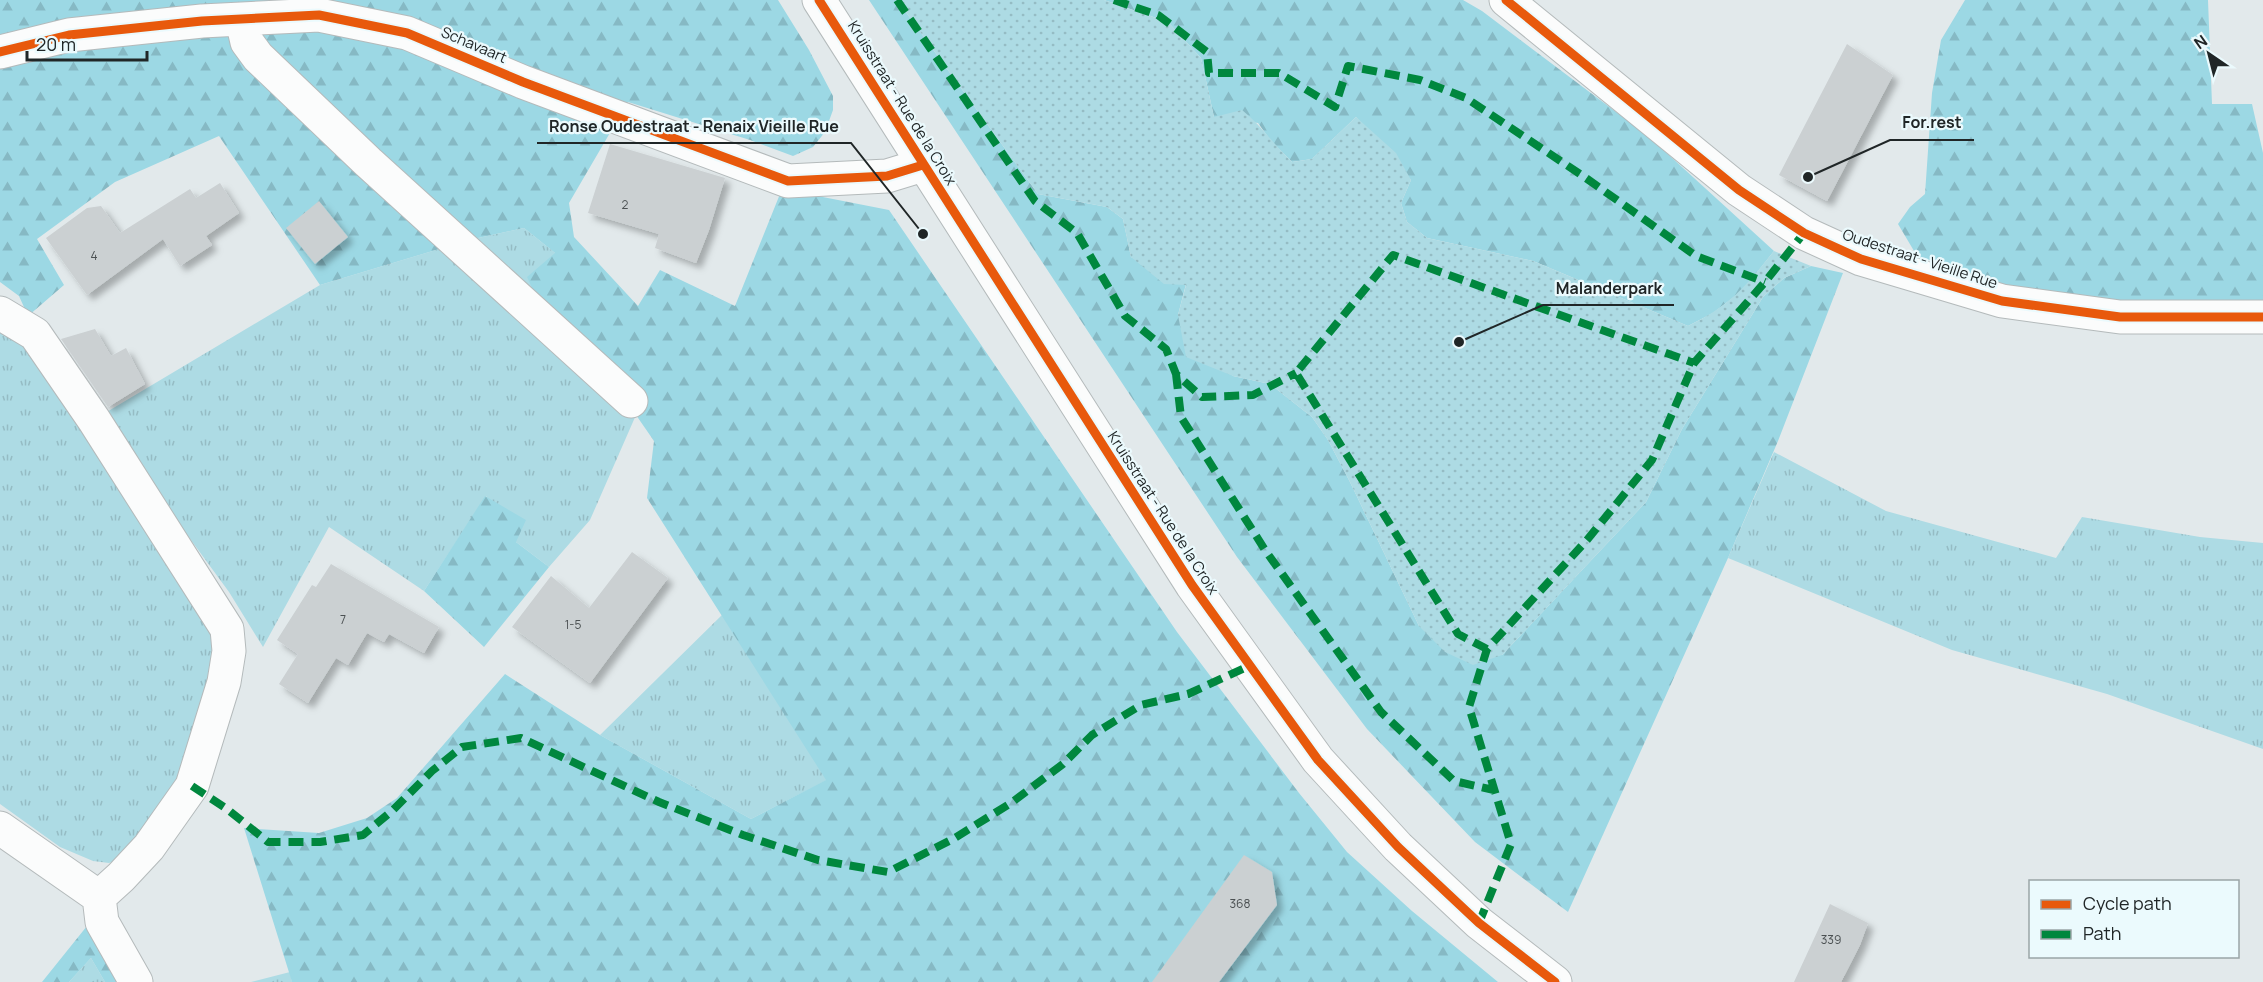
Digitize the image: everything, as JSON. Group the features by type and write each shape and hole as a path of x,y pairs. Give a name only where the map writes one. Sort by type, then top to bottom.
{"street":[{"name":"Kruisstraat - Rue de la Croix","path":"819,0 922,165 1192,585 1318,760 1398,847 1479,923 1555,982"},
{"name":"Oudestraat - Vieille Rue","path":"1506,0 1738,190 1804,233 1861,259 2002,302 2120,317 2263,317"},
{"name":"Schavaart","path":"0,52 69,35 202,21 319,15 407,33 523,82 789,182 887,176 922,165"},
{"path":"242,20 247,42 258,57 368,162 631,400"},
{"path":"0,313 35,334 94,420 227,629 229,651 224,682 192,786 149,847 122,877 99,897"},
{"path":"0,828 99,897 102,922 136,982"}],"green space":[{"path":"0,0 778,0 809,50 833,96 833,110 825,132 813,147 793,156 750,140 628,102 569,203 574,237 638,306 660,270 735,306 782,189 889,210 1177,632 1299,793 1347,852 1412,911 1498,982 292,982 244,828 319,833 367,818 397,798 505,674 600,735 751,819 826,780 647,498 654,441 636,415 539,303 527,277 555,253 524,228 469,240 320,285 219,136 115,182 37,239 64,285 28,316 19,296 0,282"},
{"path":"869,0 897,0 1038,194 1107,207 1123,219 1131,257 1186,284 1178,315 1233,376 1270,384 1312,417 1328,440 1350,482 1419,626 1502,655 1646,502 1682,429 1763,297 1784,278 1811,266 1843,273 1778,441 1728,558 1568,912 1475,842 1367,729 1237,557"},
{"path":"897,0 1104,0 1168,22 1201,58 1214,117 1242,110 1292,162 1312,159 1356,117 1396,153 1411,180 1401,203 1407,222 1427,238 1533,261 1688,326 1726,303 1755,275 1774,251 1811,266 1784,278 1763,297 1682,429 1646,502 1502,655 1473,665 1445,652 1419,626 1350,482 1328,440 1312,417 1270,384 1233,376 1186,357 1178,315 1186,285 1164,284 1131,257 1123,219 1107,207 1038,194"},
{"path":"1104,0 1463,0 1482,11 1648,136 1774,251 1743,290 1713,313 1688,326 1533,261 1427,238 1407,222 1401,203 1411,180 1356,117 1312,159 1292,162 1271,141 1258,123 1214,117 1201,58 1168,22"},
{"path":"1965,0 2208,0 2212,104 2252,104 2263,153 2263,308 2121,307 2003,284 1917,256 1898,224 1910,207 1925,194 1932,93 1941,40"},
{"path":"524,228 555,253 636,415 590,520 549,567 516,542 486,496 424,591 329,527 263,647 229,592 100,416 320,285 469,240"},
{"path":"0,322 36,350 217,636 186,778 130,855 109,863 93,861 60,847 0,804"},
{"path":"1774,452 1886,511 2056,558 2082,517 2200,537 2263,543 2263,749 2107,694 1952,650 1728,558"},
{"path":"485,496 526,520 516,542 549,567 484,647 424,591"},
{"path":"723,614 827,780 751,819 600,735"},
{"path":"87,926 124,982 105,982 91,958 69,982 42,982"},
{"path":"91,958 105,982 69,982"},
{"path":"290,972 292,982 251,982"}],"building":[{"path":"1847,44 1893,75 1827,201 1779,175"},
{"path":"610,144 725,178 696,263 655,248 659,234 588,213"},
{"path":"220,183 239,213 206,236 212,245 180,266 163,239 87,295 46,238 87,208 101,206 120,233 190,189 196,198"},
{"path":"319,201 348,237 315,264 286,228"},
{"path":"95,329 111,356 126,348 145,384 108,407 61,339"},
{"path":"632,552 668,578 590,683 512,627 551,576 589,608"},
{"path":"331,564 439,627 424,653 389,634 384,642 367,633 348,665 336,658 308,703 279,684 298,654 277,640 312,585 316,587"},
{"path":"1244,855 1272,872 1277,905 1219,982 1152,982"},
{"path":"1830,904 1868,923 1860,945 1841,982 1794,982"}],"marked path":[{"path":"897,0 1035,201 1077,233 1125,316 1166,349 1176,374 1202,397 1253,395 1296,373"},
{"path":"1114,0 1158,15 1207,52 1209,73 1279,73 1335,107 1348,66 1420,80 1466,98 1583,176 1696,256 1765,282"},
{"path":"1479,923 1511,844 1469,707 1487,649 1587,540 1652,460 1694,363 1765,282 1804,233"},
{"path":"1487,649 1458,634 1296,373 1393,255 1694,363"},
{"path":"1176,374 1181,417 1265,550 1381,712 1454,781 1494,790"},
{"path":"192,786 227,809 268,842 320,842 363,835 393,810 432,771 462,747 521,738 659,802 743,835 818,860 888,872 953,839 1011,803 1063,764 1092,735 1141,705 1188,694 1249,666"}],"cycle path":[{"path":"819,0 1192,585 1318,760 1398,847 1479,923 1555,982"},
{"path":"1506,0 1739,190 1804,233 1861,259 2002,301 2120,317 2263,317"},
{"path":"0,52 69,35 202,21 319,15 407,33 523,82 788,181 887,176 923,165"}],"place":[{"name":"For.rest","path":"1808,177"},
{"name":"Ronse Oudestraat - Renaix Vieille Rue","path":"923,234"},
{"name":"Malanderpark","path":"1459,342"}]}
